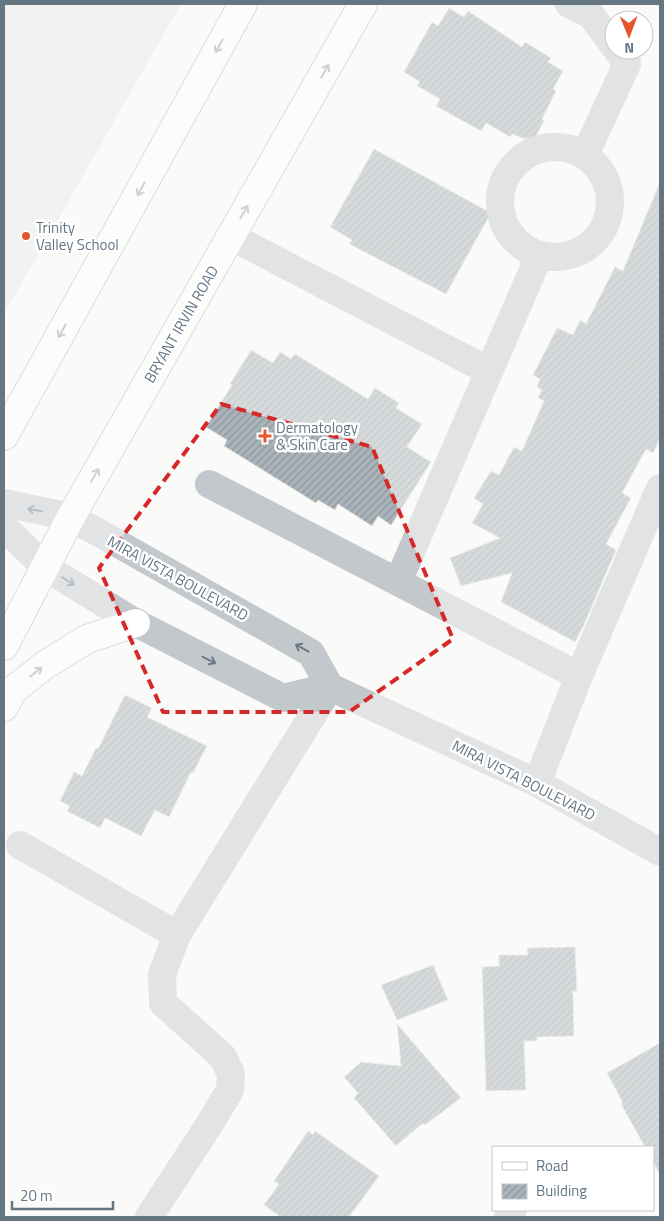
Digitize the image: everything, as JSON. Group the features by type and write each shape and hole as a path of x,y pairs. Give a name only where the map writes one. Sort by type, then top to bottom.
{"main road":[{"path":"4,436 243,4"},
{"name":"BRYANT IRVIN ROAD","path":"4,646 70,517 363,4"},
{"path":"4,707 13,690 45,665 87,639 136,623"}],"street":[{"path":"569,4 591,15 604,33"},
{"path":"585,155 627,64 624,60"},
{"path":"564,146 585,155 601,170 611,203 604,228 584,249 567,256 539,256 507,232 498,199 506,173 525,154 564,146"},
{"path":"230,236 489,372"},
{"path":"398,582 539,256"},
{"path":"209,484 579,676"},
{"path":"537,783 579,676 660,488"},
{"name":"MIRA VISTA BOULEVARD","path":"4,503 70,517 311,653 330,687 537,783 660,852"},
{"path":"4,527 45,567 136,623 283,698 330,687"},
{"path":"149,1217 230,1090 231,1074 223,1057 163,1003 162,974 178,935 330,687"},
{"path":"20,845 178,935"}],"highlighted area":[{"path":"221,404 372,447 453,639 349,712 163,712 99,568"}],"shaded area":[{"name":"Trinity Valley School","path":"4,4 181,4 4,314"}],"building":[{"path":"449,8 464,17 468,11 522,47 525,42 551,58 548,62 563,71 553,89 556,91 536,136 525,139 512,134 510,137 486,123 481,131 436,106 440,99 417,86 420,82 404,72 432,22 438,26"},
{"path":"374,149 491,213 446,294 349,244 352,240 330,227"},
{"path":"660,182 660,439 653,453 646,449 622,493 631,498 606,544 616,550 575,642 501,602 512,573 461,586 450,558 500,538 472,523 483,504 474,498 491,471 499,475 514,447 522,451 544,401 538,398 542,390 537,387 540,379 533,375 557,328 573,335 580,320 586,324 615,267 623,271"},
{"path":"251,350 273,363 280,352 291,359 295,354 368,399 375,388 399,403 396,408 422,424 407,447 431,462 391,525 378,516 372,526 338,504 335,510 318,500 316,503 224,446 227,440 206,427"},
{"path":"125,695 152,708 147,717 207,746 193,773 191,772 169,817 155,810 141,836 105,818 100,828 67,811 70,806 60,801 74,772 82,776"},
{"path":"575,947 577,991 573,991 574,1036 537,1037 537,1041 524,1041 526,1090 486,1091 482,967 499,966 499,955 528,955 527,948"},
{"path":"433,965 448,1000 397,1020 381,985"},
{"path":"397,1024 461,1098 425,1125 423,1123 396,1146 354,1098 358,1093 344,1077 361,1062 401,1066"},
{"path":"660,1043 660,1175 654,1163 654,1146 644,1146 621,1104 623,1103 607,1073"},
{"path":"308,1131 313,1135 315,1131 379,1176 349,1217 281,1217 264,1205 279,1184 274,1181"}],"place":[{"name":"Trinity Valley School","path":"26,236"},
{"name":"Dermatology & Skin Care","path":"265,436"}]}
